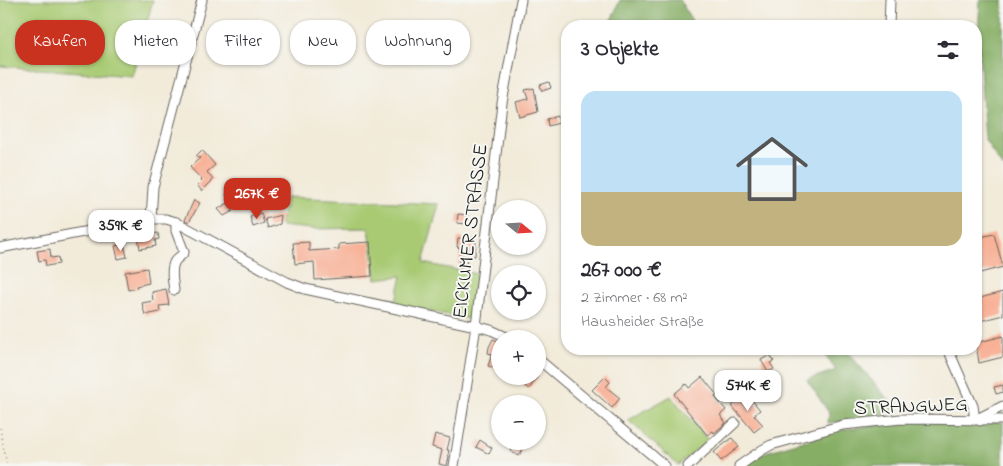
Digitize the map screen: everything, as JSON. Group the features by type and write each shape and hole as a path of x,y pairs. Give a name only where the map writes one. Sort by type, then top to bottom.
{"street":[{"path":"150,219 154,187 202,0"},
{"name":"EICKUMER STRASSE","path":"454,466 476,326 502,103 521,0"},
{"path":"889,20 890,0"},
{"path":"0,248 150,219 166,219 176,222 287,282 305,289 491,330"},
{"path":"174,290 173,266 176,259 183,255 184,252 176,231 176,222"},
{"path":"951,355 978,420 1003,406"},
{"path":"546,366 665,466"},
{"name":"STRANGWEG","path":"740,466 772,445 843,424 901,419 1003,420"},
{"path":"688,466 736,423"}],"path":[{"path":"0,428 7,466"}],"green space":[{"path":"0,0 153,0 147,20 115,20 115,65 135,65 132,76 0,66"},
{"path":"620,0 680,0 692,20 611,20"},
{"path":"980,0 1003,0 1003,168 985,140 982,95 982,20 979,20"},
{"path":"287,197 439,204 423,263 477,274 469,319 371,300 373,294 396,300 402,276 376,279 369,228 313,229 280,226"},
{"path":"825,355 850,355 899,412 828,423 829,413 807,380 836,370"},
{"path":"671,396 708,440 678,465 628,420"},
{"path":"902,422 1003,422 1003,466 745,466 766,452 845,429"}],"building":[{"path":"549,82 551,88 542,91 540,85"},
{"path":"534,88 538,112 520,117 516,102 528,99 525,90"},
{"path":"558,116 559,123 548,126 547,119"},
{"path":"202,150 215,165 207,172 213,180 202,191 197,185 202,180 190,167 200,158 196,156"},
{"path":"232,191 236,200 230,203 226,194"},
{"path":"194,200 200,203 189,222 185,220"},
{"path":"228,203 233,211 224,216 218,209"},
{"path":"261,213 264,223 253,227 250,217"},
{"path":"458,214 468,215 467,224 457,223"},
{"path":"281,215 280,224 268,228 265,219"},
{"path":"158,233 159,239 155,240 156,246 140,249 138,236"},
{"path":"994,234 1003,267 982,272 982,237"},
{"path":"458,238 476,239 475,256 467,256 466,271 459,269 460,248 457,247"},
{"path":"309,242 309,251 339,249 339,244 370,242 372,276 315,280 314,262 295,264 293,243"},
{"path":"124,244 127,257 118,259 115,246"},
{"path":"50,249 51,258 58,257 59,264 46,266 45,260 39,261 37,251"},
{"path":"147,268 149,283 128,290 125,272"},
{"path":"166,289 169,305 159,306 160,312 145,315 142,303 153,301 152,292"},
{"path":"1003,292 1003,315 982,320 982,297"},
{"path":"1003,336 1003,357 979,363 978,355 982,355 982,341"},
{"path":"491,343 491,354 488,353"},
{"path":"770,355 774,361 770,363 774,369 768,372 761,360"},
{"path":"605,377 610,382 606,387 620,398 612,408 592,390"},
{"path":"702,377 717,395 715,397 726,410 720,415 726,423 714,433 713,431 707,435 674,394 686,384 689,388"},
{"path":"523,385 532,385 529,389"},
{"path":"1003,385 1003,392 996,394 994,387"},
{"path":"747,394 760,410 754,415 763,425 754,432 732,406"},
{"path":"435,434 450,438 447,450 449,450 449,456 447,466 439,464 442,450 432,447"},
{"path":"732,438 739,447 721,461 714,452"},
{"path":"480,440 491,447 491,450 489,454 476,447"},
{"path":"511,450 522,450 519,456"}]}
